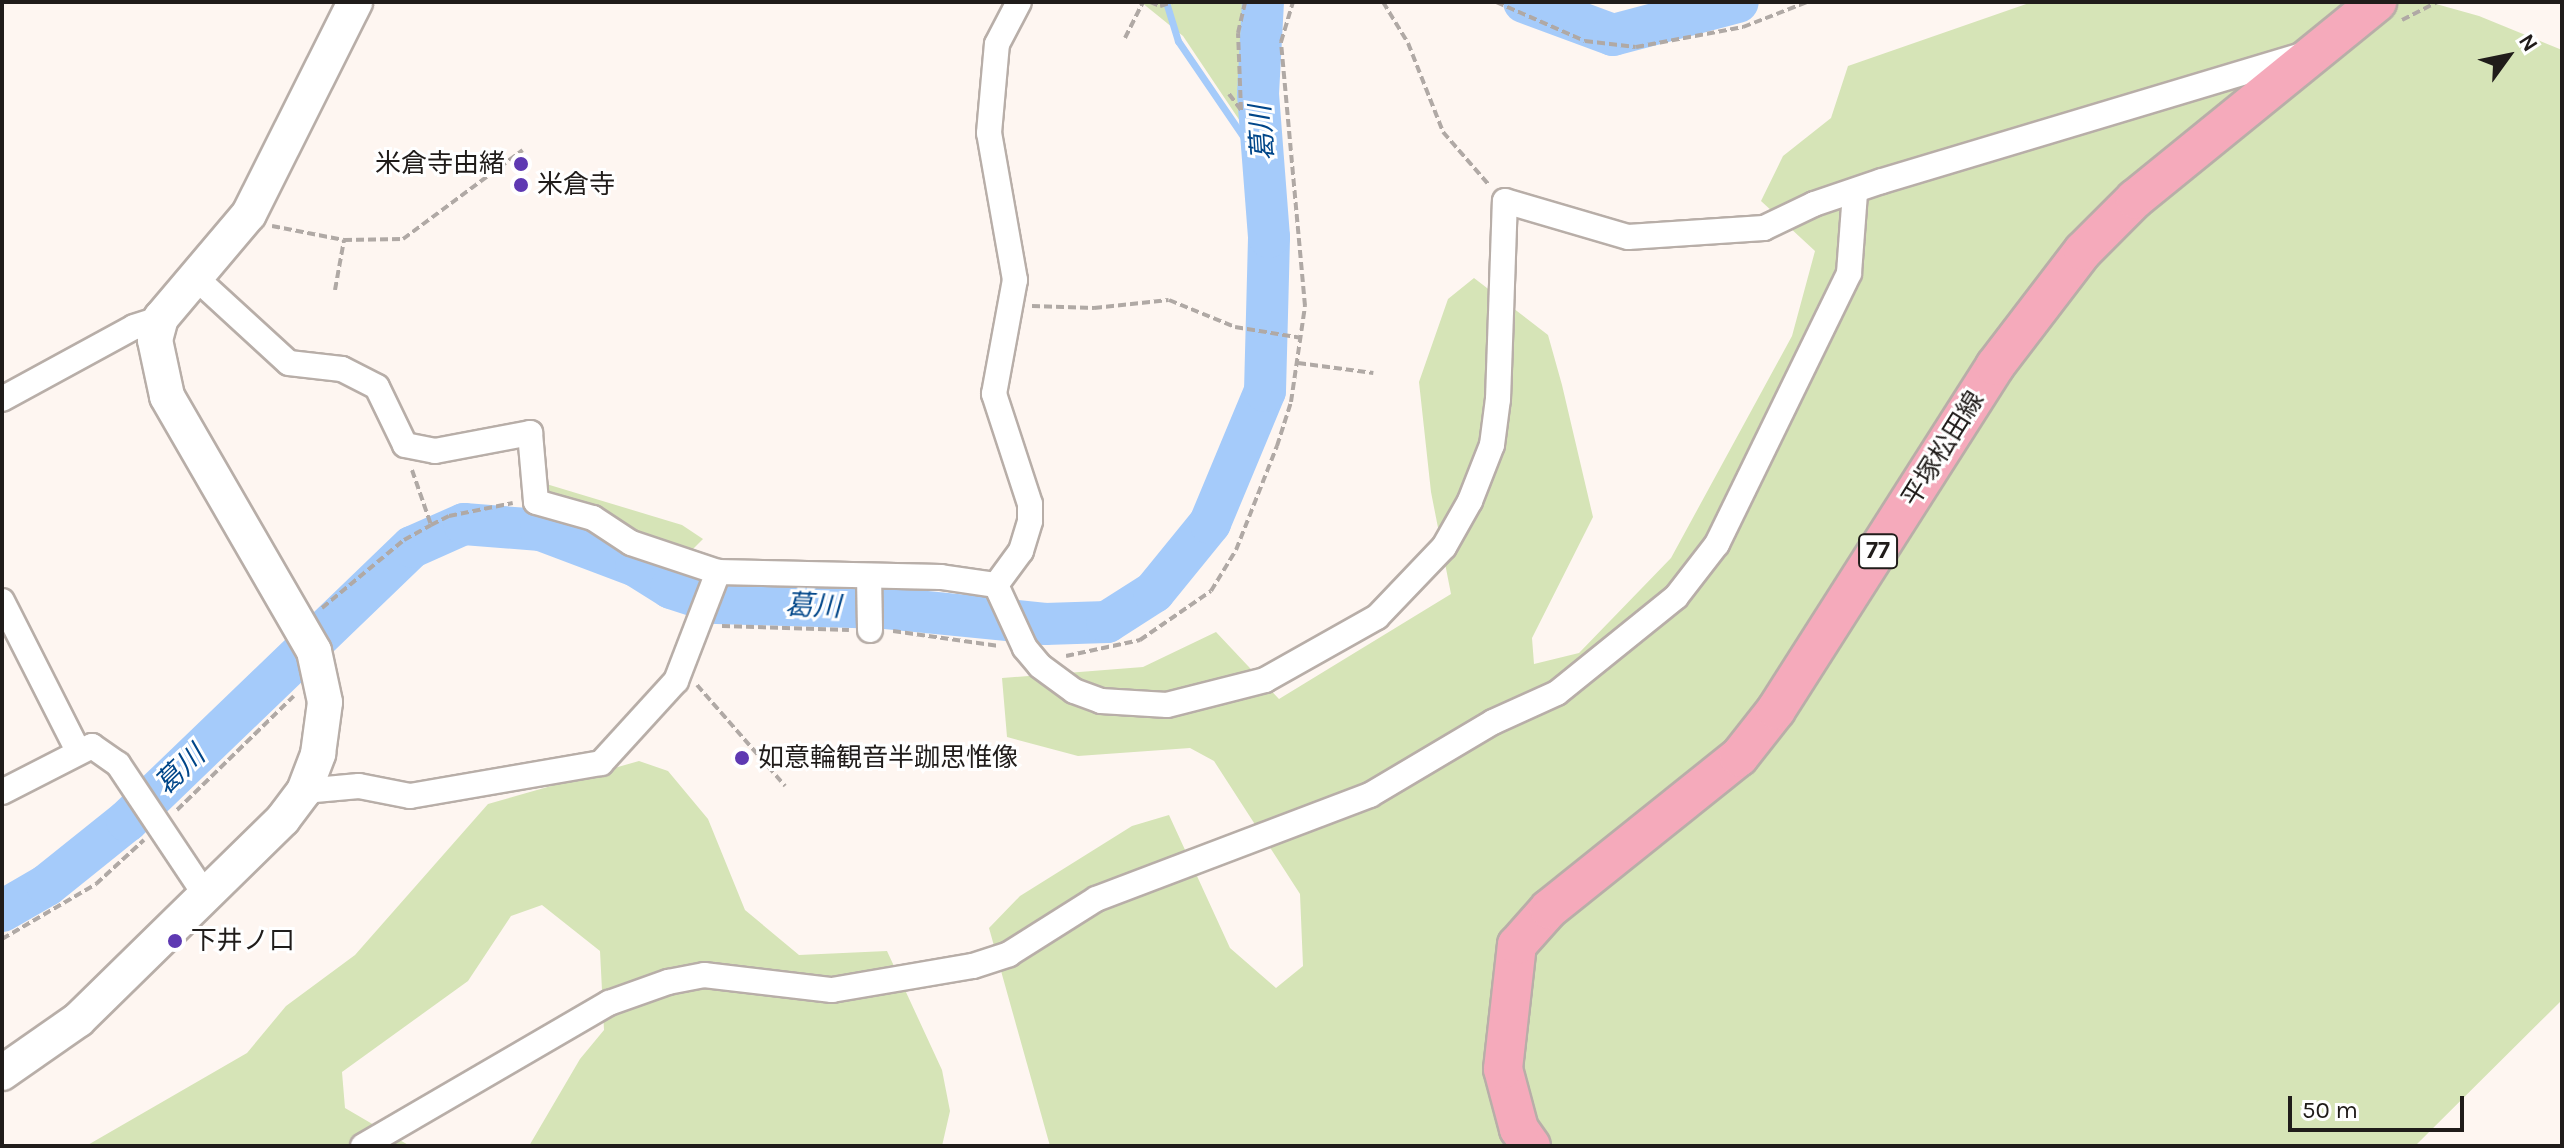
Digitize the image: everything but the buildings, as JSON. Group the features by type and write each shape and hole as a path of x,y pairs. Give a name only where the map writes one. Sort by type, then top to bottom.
{"main road":[{"name":"平塚松田線","path":"1531,1146 1519,1129 1503,1069 1517,945 1549,909 1739,757 1776,710 1995,366 2083,251 2135,199 2377,2"}],"street":[{"path":"2,399 134,327 161,318 249,214 355,2"},
{"path":"999,593 1021,551 1030,521 1030,504 994,394 1011,305 1014,255 989,133 997,44 1019,2"},
{"path":"999,593 1027,648 1074,691 1101,701 1167,705 1279,673 1377,617 1444,547 1492,445 1502,343 1505,201 1628,237 1764,228 1814,204 2312,52"},
{"path":"363,1146 609,1003 643,989 704,975 832,990 960,969 1009,954 1096,899 1370,795 1493,722 1557,693 1601,662 1676,597 1717,544 1849,273 1855,193"},
{"path":"195,277 289,363 342,369 377,387 405,445 435,451 530,433 536,502 593,518 631,543 717,576 869,576 999,593"},
{"path":"2,1073 78,1020 283,819 304,791 318,754 325,702 310,682 311,620 167,396 156,361 161,318"},
{"path":"304,791 359,786 410,796 601,763 617,752 679,671 717,576"},
{"path":"869,576 871,630"},
{"path":"2,601 78,751"},
{"path":"2,792 57,768 78,751 92,746 118,764 135,786 206,896"}],"path":[{"path":"1125,38 1143,2"},
{"path":"1150,2 1160,6 1172,2"},
{"path":"1229,94 1241,110 1238,33 1245,2"},
{"path":"697,621 739,630 871,630 1027,648 1105,651 1140,640 1211,591 1236,550 1277,446 1298,363 1305,306 1281,42 1283,22 1293,2"},
{"path":"1383,2 1408,43 1443,132 1505,201"},
{"path":"1496,2 1585,41 1636,47 1743,27 1807,2"},
{"path":"1618,2 1636,2"},
{"path":"249,214 273,227 344,240 403,239 523,150"},
{"path":"335,290 344,240"},
{"path":"1011,305 1094,308 1169,300 1260,334 1301,338"},
{"path":"1298,363 1373,373"},
{"path":"405,445 431,525"},
{"path":"311,620 404,540 431,525 499,503 536,502"},
{"path":"679,671 699,687 785,786"},
{"path":"2,939 96,884 310,682"}],"green space":[{"path":"1141,2 1250,2 1241,36 1246,130 1183,36"},
{"path":"2032,2 2429,2 2479,16 2562,50 2562,1000 2415,1146 1050,1146 989,928 1020,896 1132,826 1169,815 1230,948 1276,988 1303,966 1300,894 1214,761 1190,748 1078,756 1007,737 1002,678 1143,667 1216,632 1279,699 1451,594 1431,492 1419,382 1448,299 1474,278 1548,335 1562,385 1593,517 1532,638 1534,664 1579,653 1671,558 1792,336 1815,251 1761,201 1783,156 1831,118 1848,66"},
{"path":"543,483 682,525 703,539 688,554 549,498"},
{"path":"639,761 668,771 708,819 745,910 799,955 887,951 942,1070 950,1111 942,1146 529,1146 580,1059 604,1030 600,951 542,905 511,916 468,981 342,1072 345,1108 410,1146 86,1146 247,1053 286,1006 355,955 488,804"}],"waterway":[{"path":"1166,2 1178,41 1264,167"},
{"name":"葛川","path":"2,911 47,885 127,821 412,547 464,524 541,530 636,566 671,588 717,603 886,608 1045,624 1107,622 1154,592 1210,523 1265,391 1269,237 1258,94 1263,2"},
{"name":"葛川","path":"1524,2 1613,35 1738,2"}],"place":[{"name":"米倉寺由緒","path":"521,164"},
{"name":"米倉寺","path":"521,185"},
{"name":"如意輪観音半跏思惟像","path":"742,758"},
{"name":"下井ノ口","path":"175,941"}]}
